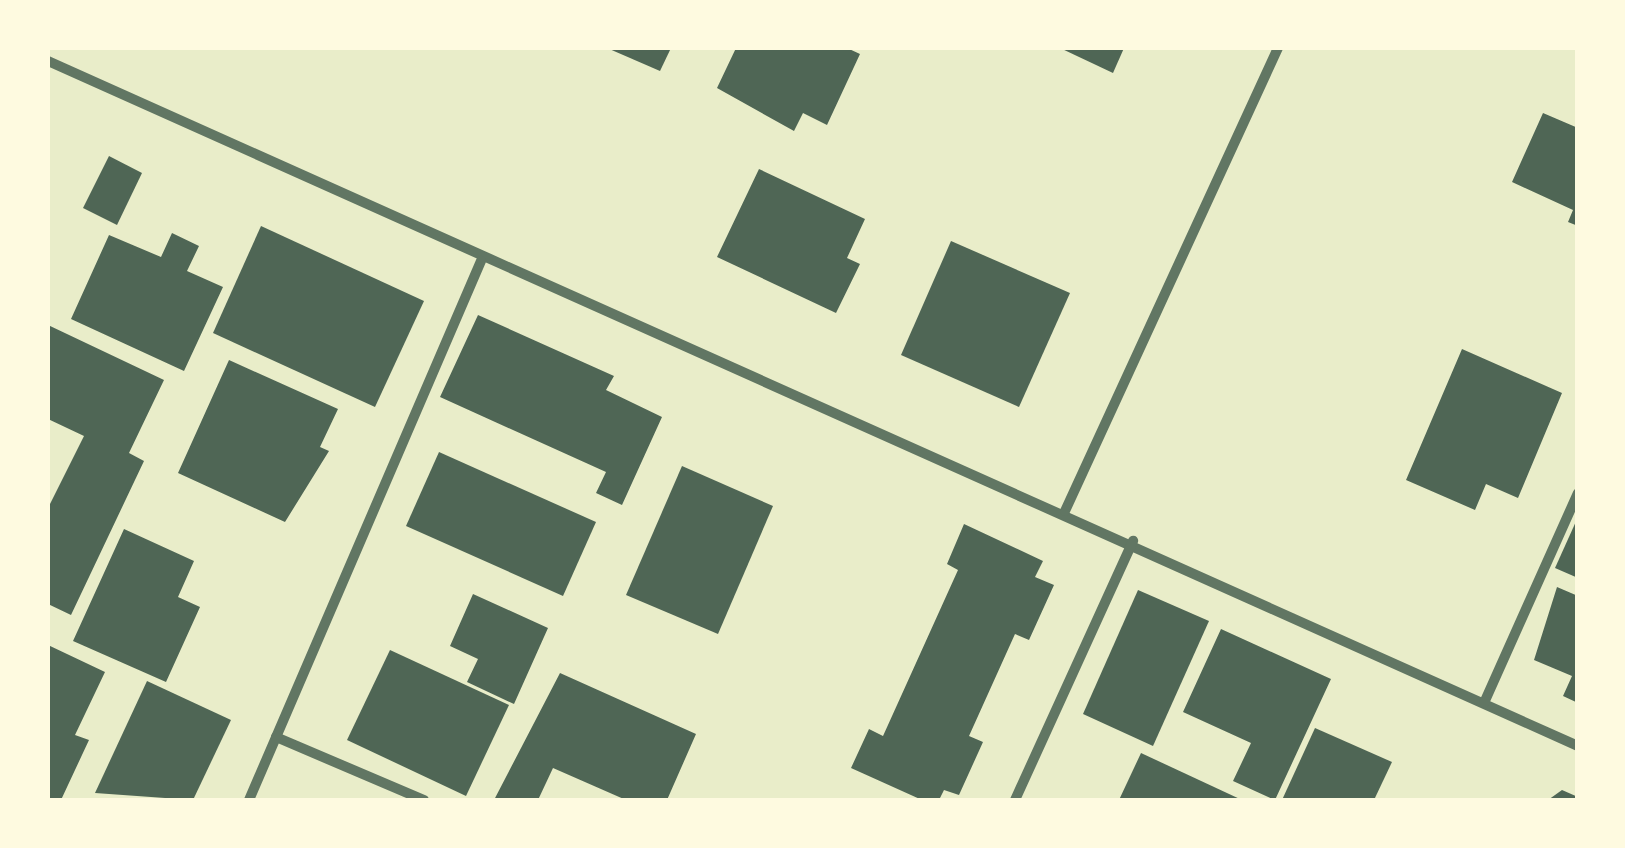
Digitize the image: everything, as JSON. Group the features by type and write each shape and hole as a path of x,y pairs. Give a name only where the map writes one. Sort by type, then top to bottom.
{"street":[{"path":"1065,511 1278,48"},
{"path":"48,61 481,261 1133,541 1578,746"},
{"path":"249,800 481,261"},
{"path":"1484,703 1578,493"},
{"path":"1014,800 1133,541"},
{"path":"276,737 424,800"}],"building":[{"path":"607,48 671,48 660,71"},
{"path":"736,48 847,48 860,54 827,125 803,113 794,131 717,88"},
{"path":"1060,48 1124,48 1113,73"},
{"path":"1543,113 1578,128 1578,226 1568,222 1573,210 1512,182"},
{"path":"109,156 142,173 117,225 83,208"},
{"path":"759,169 865,219 847,258 860,264 836,313 717,257"},
{"path":"261,226 424,301 375,407 213,333"},
{"path":"172,233 199,246 187,271 223,287 184,371 71,319 109,235 161,257"},
{"path":"951,241 1070,293 1019,407 901,355"},
{"path":"478,315 614,376 606,390 662,417 622,505 596,493 606,472 440,397"},
{"path":"48,325 164,380 129,453 144,461 71,615 48,604 48,508 84,436 48,419"},
{"path":"1462,349 1562,393 1518,498 1486,484 1475,510 1406,480"},
{"path":"229,360 338,409 320,447 329,451 285,522 178,473"},
{"path":"439,452 596,522 563,596 406,526"},
{"path":"682,466 773,506 718,634 626,595"},
{"path":"1578,517 1578,578 1555,568"},
{"path":"964,524 1043,561 1035,577 1054,585 1029,640 1015,634 969,736 983,742 959,795 944,790 939,800 922,800 851,768 869,729 883,736 958,570 947,564"},
{"path":"124,529 194,561 178,597 200,607 166,682 73,641"},
{"path":"1557,587 1578,596 1578,703 1563,696 1572,676 1534,660"},
{"path":"1138,590 1209,621 1153,746 1083,714"},
{"path":"473,594 548,628 514,704 467,682 478,659 450,646"},
{"path":"1221,629 1331,679 1275,800 1233,781 1251,743 1183,712"},
{"path":"48,645 105,672 75,735 89,740 61,800 48,800"},
{"path":"390,650 509,705 466,796 347,740"},
{"path":"560,673 696,734 667,800 626,800 553,768 538,800 494,800"},
{"path":"147,681 231,720 193,800 95,793"},
{"path":"1315,728 1392,762 1374,800 1282,800"},
{"path":"1141,753 1242,800 1119,800"},
{"path":"1562,790 1578,797 1578,800 1548,800"}]}
